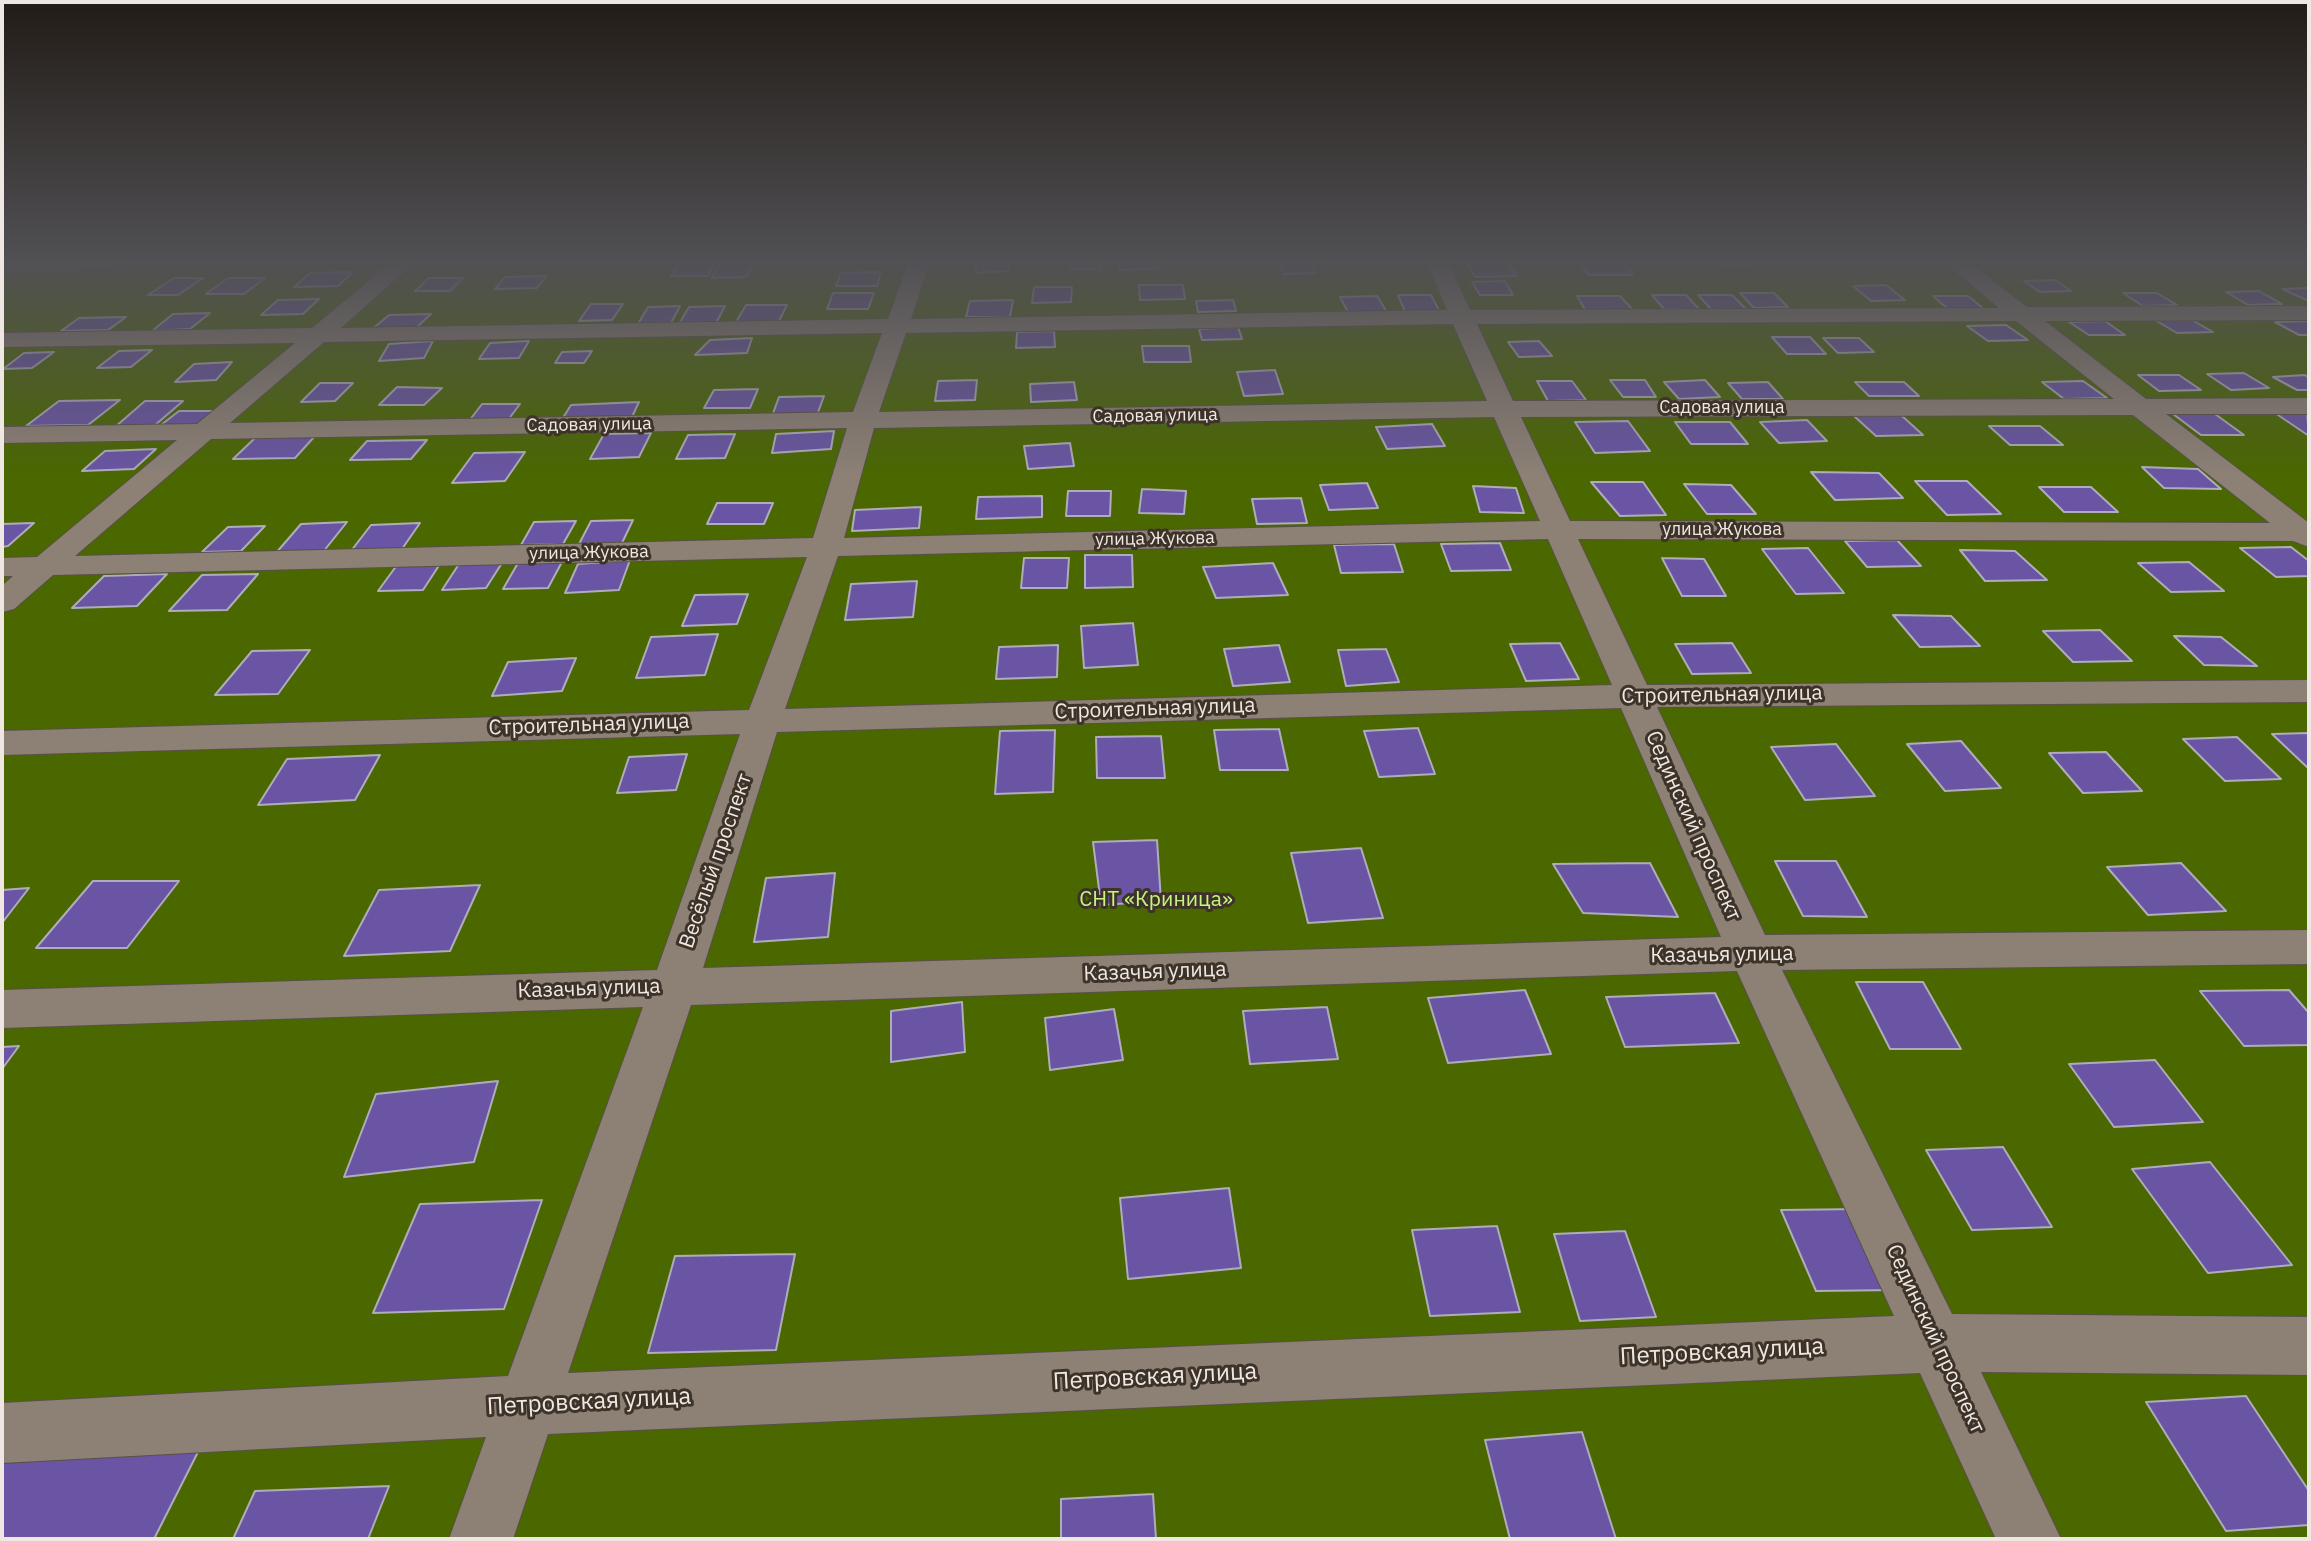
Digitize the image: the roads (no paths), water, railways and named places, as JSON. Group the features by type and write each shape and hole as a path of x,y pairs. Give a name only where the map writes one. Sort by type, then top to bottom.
{"street":[{"path":"2,602 323,332"},
{"path":"2,340 563,332"},
{"name":"Весёлый проспект","path":"481,1539 674,986 763,720 826,547 863,421 895,332"},
{"name":"Сединский проспект","path":"1470,332 1751,953 2029,1539"},
{"path":"2044,332 2306,535"},
{"name":"Садовая улица","path":"2,435 1505,409 2309,406"},
{"name":"улица Жукова","path":"2,567 1560,530 2306,535"},
{"name":"Строительная улица","path":"2,743 1635,696 2309,691"},
{"name":"Казачья улица","path":"2,1009 1751,953 2309,947"},
{"name":"Петровская улица","path":"2,1433 527,1405 1938,1343 2309,1346"}],"park label":[{"name":"СНТ «Криница»","path":"1156,900"}]}
